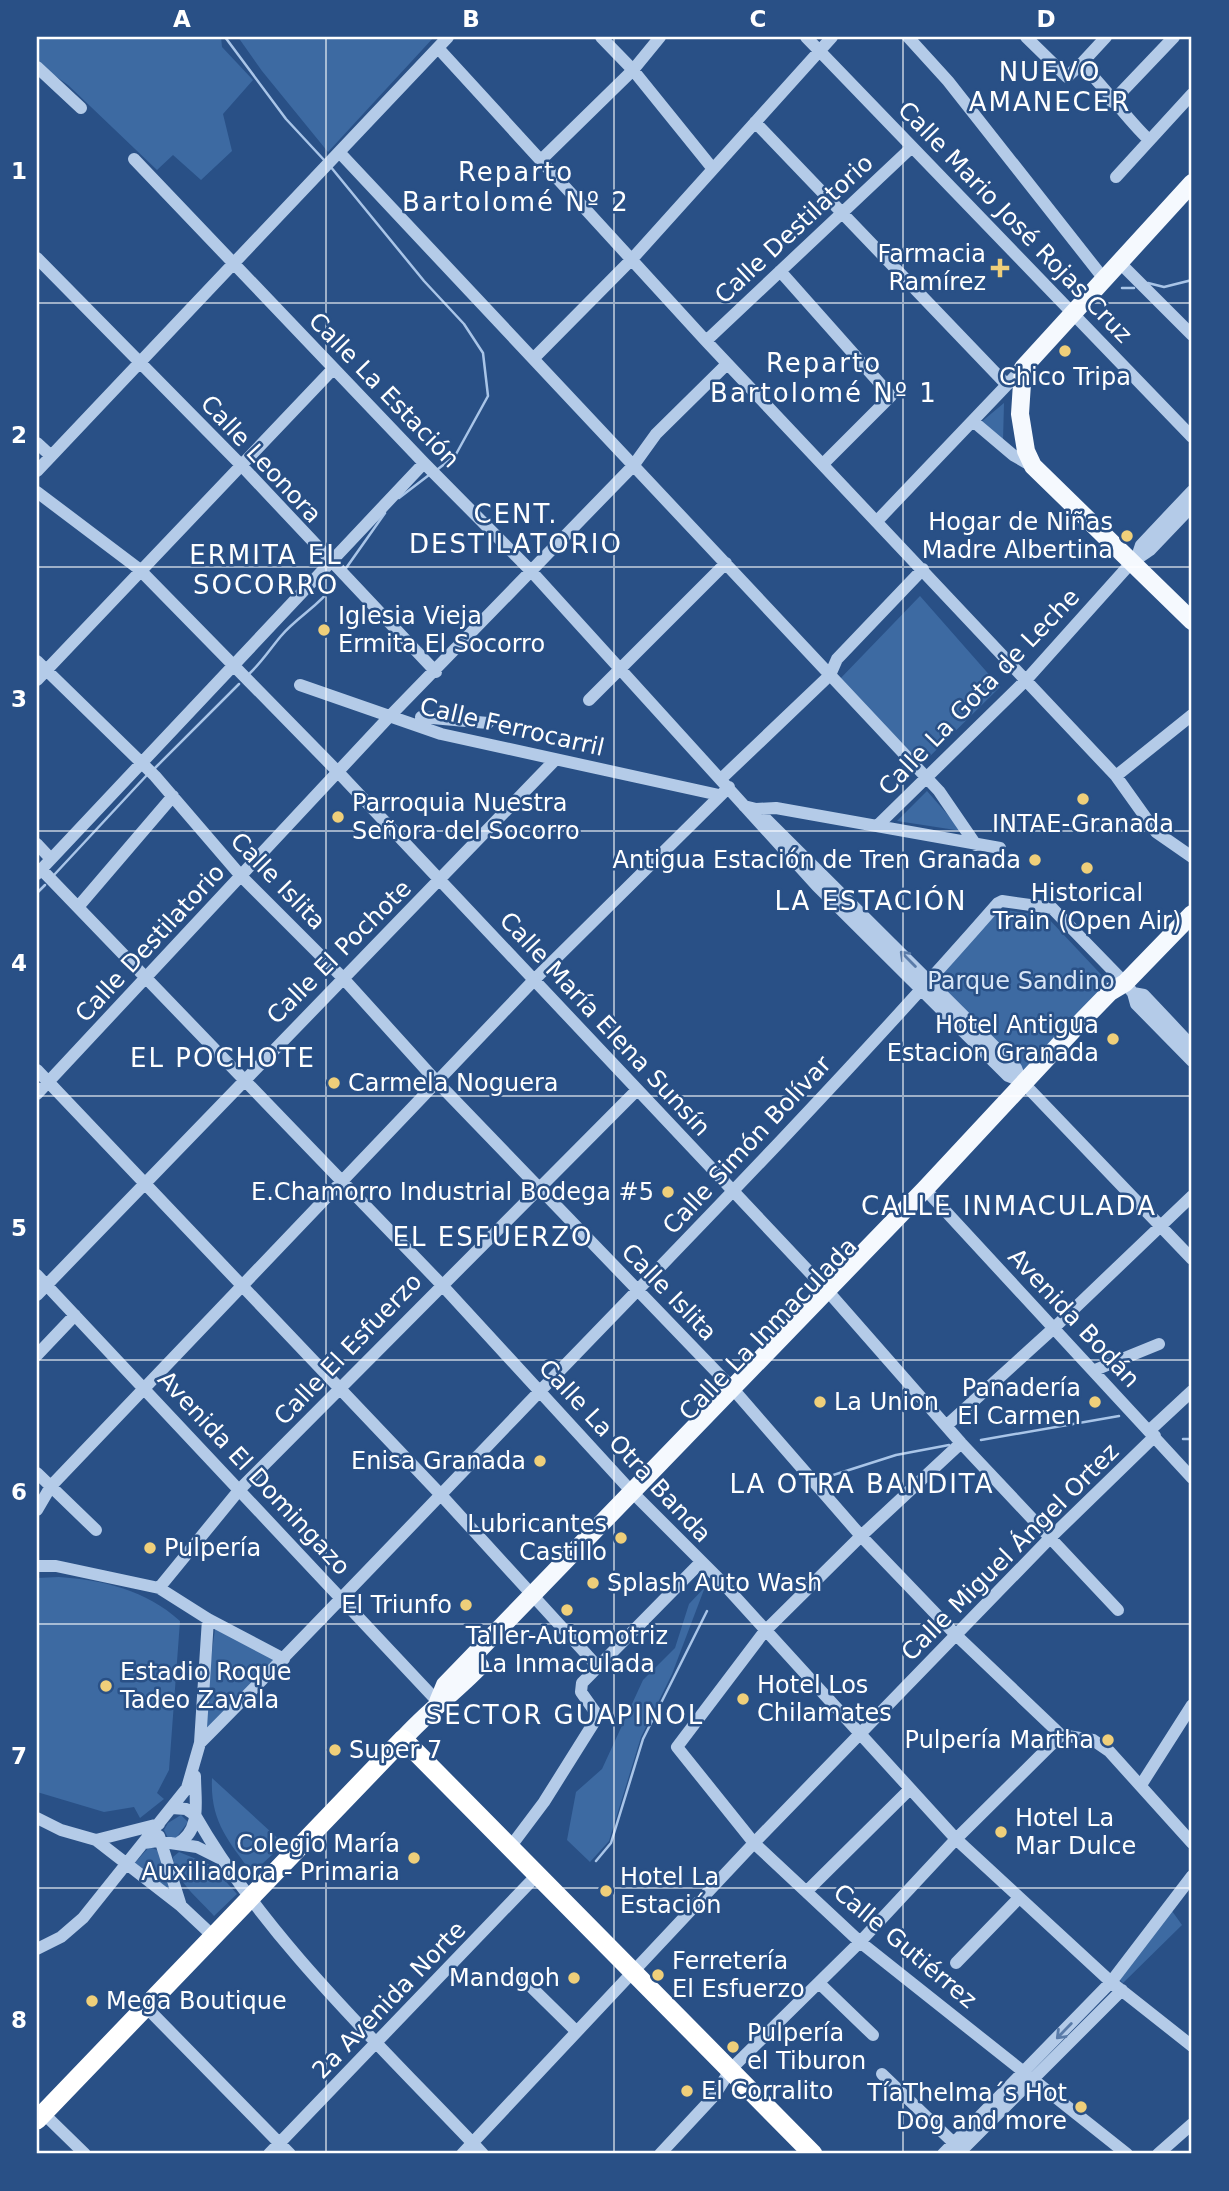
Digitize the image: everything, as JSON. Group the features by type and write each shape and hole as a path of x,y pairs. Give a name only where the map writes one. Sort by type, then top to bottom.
{"highway":[{"path":"40,2116 399,1743 804,2152"},
{"path":"481,1825 511,1846 534,1878"}],"main road":[{"path":"1192,183 1023,368 1020,414 1026,451 1032,466 1134,560 1192,621"},
{"name":"Calle La Inmaculada","path":"399,1743 438,1702 444,1685 534,1601 736,1392 977,1140 1025,1085 1077,1034 1110,992 1129,988 1192,914"}],"street":[{"path":"37,471 448,37"},
{"path":"601,37 633,70 713,169"},
{"path":"542,159 633,70 660,37"},
{"name":"Calle Mario José Rojas Cruz","path":"806,37 1192,437"},
{"path":"534,358 633,258 832,37"},
{"path":"908,37 979,118 1104,279"},
{"path":"1032,39 1067,77 1106,37"},
{"path":"1112,102 1174,37"},
{"path":"438,48 633,258 727,364 878,520 1116,776 1156,832 1192,857"},
{"path":"1081,64 1109,91 1112,102 1149,140"},
{"path":"37,67 81,108"},
{"path":"1116,177 1192,94"},
{"path":"755,122 1007,385"},
{"name":"Calle Destilatorio","path":"706,341 912,147"},
{"path":"338,155 534,358 633,467 925,776 976,845"},
{"name":"Calle La Estación","path":"134,159 235,262 333,369 532,572 723,787 750,810 875,936 921,991 1008,1076 1025,1085"},
{"name":"Calle Leonora","path":"37,258 241,465 330,564 436,672"},
{"path":"1119,262 1192,335"},
{"path":"780,271 891,396 823,464"},
{"name":"Calle Destilatorio","path":"37,1094 388,718 436,672 633,467 656,434 727,364"},
{"path":"878,520 1023,368"},
{"path":"37,680 41,665 139,569 333,369"},
{"path":"974,422 1013,455 1032,466"},
{"path":"37,443 51,456"},
{"path":"39,872 148,768 232,666 425,464"},
{"name":"Calle La Gota de Leche","path":"1134,560 1141,545 1192,491"},
{"name":"Calle María Elena Sunsín","path":"37,492 139,569 339,773 830,1293 961,1443 1118,1610"},
{"name":"Calle La Gota de Leche","path":"878,825 925,776 1027,679 1134,560 1150,550 1192,506"},
{"path":"589,700 726,563"},
{"path":"37,1510 51,1486 534,980 830,675 837,659 923,569"},
{"name":"Calle Islita","path":"41,665 148,768 241,876 342,977 438,1083 736,1392 860,1536 957,1636 1061,1735"},
{"name":"Calle Ferrocarril","path":"300,685 388,718 441,734 555,760 723,787"},
{"path":"405,702 441,734"},
{"path":"1116,776 1192,715"},
{"path":"421,717 488,723"},
{"name":"Calle El Pochote","path":"37,1295 242,1080 555,760"},
{"path":"78,906 173,796"},
{"path":"750,810 776,808 1000,848"},
{"path":"37,844 51,859"},
{"name":"Calle La Otra Banda","path":"39,872 78,906 242,1080 441,1284 636,1495 720,1580 764,1633 956,1839 1116,1986 1192,2046"},
{"name":"Calle Simón Bolívar","path":"200,1743 344,1599 734,1192 921,991 998,903 1002,901 1052,908 1129,988"},
{"name":"Calle La Estación","path":"875,936 930,981 1016,1068 1025,1085 1192,1259"},
{"path":"1129,988 1144,995 1192,1061"},
{"path":"1172,1033 1192,1046"},
{"path":"37,1070 441,1495 534,1601 598,1668"},
{"name":"Calle El Esfuerzo","path":"159,1588 240,1489 441,1284 637,1090"},
{"name":"Avenida Bodán","path":"928,1192 1192,1478"},
{"path":"946,1426 1055,1327 1192,1196"},
{"name":"Avenida El Domingazo","path":"37,1275 438,1702"},
{"path":"37,1355 75,1315"},
{"path":"1095,1370 1159,1344"},
{"name":"Calle Miguel Ángel Ortez","path":"462,2154 754,1843 1192,1391"},
{"path":"764,1633 860,1536 961,1443"},
{"path":"37,1473 96,1530"},
{"path":"511,1846 544,1802 598,1716 580,1688 672,1588 701,1562"},
{"path":"37,1566 56,1566 159,1588 208,1619 284,1659"},
{"path":"37,1948 61,1937 83,1918 187,1788 200,1743 208,1619"},
{"name":"Calle Gutiérrez","path":"764,1633 677,1747 754,1843 860,1942 1127,2154"},
{"path":"1141,1785 1192,1705"},
{"path":"660,2154 728,2074 1061,1735 1078,1736 1093,1741 1108,1751 1192,1843"},
{"path":"177,1844 192,1832 195,1815 195,1765"},
{"path":"807,1891 910,1789"},
{"path":"172,1808 186,1809 195,1815 248,1899 378,2044 484,2154"},
{"path":"37,1818 61,1830 96,1840 181,1906 212,1936"},
{"path":"96,1840 159,1824"},
{"path":"159,1824 161,1842 181,1906"},
{"path":"144,1843 161,1842 197,1847 222,1860"},
{"path":"943,2154 960,2151 995,2110 1116,1986 1192,1877"},
{"name":"2a Avenida Norte","path":"269,2154 378,2044 534,1878"},
{"path":"956,1963 1019,1898"},
{"path":"521,1977 576,2031"},
{"path":"819,1983 873,2035"},
{"path":"146,2007 290,2154"},
{"path":"883,2074 960,2151"},
{"path":"40,2116 85,2154"},
{"path":"1158,2154 1192,2124"}],"green space":[{"path":"37,37 221,37 222,47 253,80 223,114 232,151 201,180 173,155 157,170 68,85 37,63"},
{"path":"238,37 434,37 328,152"},
{"path":"1004,403 1003,441 980,423"},
{"path":"920,596 1000,687 920,766 837,682"},
{"path":"927,791 962,831 897,821"},
{"name":"Parque Sandino","path":"999,909 1046,916 1110,984 1025,1075 933,984"},
{"name":"Estadio Roque Tadeo Zavala","path":"59,1577 123,1588 153,1601 180,1621 169,1770 157,1793 164,1799 140,1818 134,1807 104,1812 37,1792 37,1578"},
{"path":"705,1587 672,1674 641,1737 609,1841 590,1862 567,1840 576,1792 602,1769 643,1680 675,1648 689,1604"},
{"path":"215,1629 282,1659 200,1743"},
{"path":"212,1778 284,1844 252,1873 228,1840 217,1818"},
{"path":"181,1815 188,1822 176,1838 168,1838 164,1830 168,1823"},
{"path":"149,1847 160,1851 172,1892 134,1864"},
{"path":"179,1852 211,1865 237,1894 214,1916 178,1873 173,1857"},
{"path":"1172,1911 1182,1925 1123,1983 1118,1978"}],"waterway":[{"path":"225,37 286,119 325,161"},
{"path":"330,166 424,281 464,324 483,353 488,396 455,456 438,469"},
{"path":"1148,283 1164,287 1192,280"},
{"path":"1122,288 1134,288"},
{"path":"399,498 429,475"},
{"path":"344,571 385,513"},
{"path":"249,674 287,629 334,585"},
{"path":"155,768 239,684"},
{"path":"54,875 147,775"},
{"path":"37,893 45,885"},
{"path":"981,1440 1119,1416"},
{"path":"1183,1439 1192,1439"},
{"path":"827,1477 896,1455 949,1445"},
{"path":"596,1861 611,1843 643,1739 707,1611"}],"place":[{"name":"Farmacia Ramírez","path":"1000,268"},
{"name":"Chico Tripa","path":"1065,351"},
{"name":"Hogar de Niñas Madre Albertina","path":"1127,536"},
{"name":"Iglesia Vieja Ermita El Socorro","path":"324,630"},
{"name":"INTAE-Granada","path":"1083,799"},
{"name":"Parroquia Nuestra Señora del Socorro","path":"338,817"},
{"name":"Antigua Estación de Tren Granada","path":"1035,860"},
{"name":"Historical Train (Open Air)","path":"1087,868"},
{"name":"Hotel Antigua Estacion Granada","path":"1113,1039"},
{"name":"Carmela Noguera","path":"334,1083"},
{"name":"E.Chamorro Industrial Bodega #5","path":"668,1192"},
{"name":"La Union","path":"820,1402"},
{"name":"Panadería El Carmen","path":"1095,1402"},
{"name":"Enisa Granada","path":"540,1461"},
{"name":"Lubricantes Castillo","path":"621,1538"},
{"name":"Pulpería","path":"150,1548"},
{"name":"Splash Auto Wash","path":"593,1583"},
{"name":"El Triunfo","path":"466,1605"},
{"name":"Taller-Automotriz La Inmaculada","path":"567,1610"},
{"name":"Estadio Roque Tadeo Zavala","path":"106,1686"},
{"name":"Hotel Los Chilamates","path":"743,1699"},
{"name":"Pulpería Martha","path":"1108,1740"},
{"name":"Super 7","path":"335,1750"},
{"name":"Hotel La Mar Dulce","path":"1001,1832"},
{"name":"Colegio María Auxiliadora - Primaria","path":"414,1858"},
{"name":"Hotel La Estación","path":"606,1891"},
{"name":"Ferretería El Esfuerzo","path":"658,1975"},
{"name":"Mandgoh","path":"574,1978"},
{"name":"Mega Boutique","path":"92,2001"},
{"name":"Pulpería el Tiburon","path":"733,2047"},
{"name":"El Corralito","path":"687,2091"},
{"name":"TíaThelma´s Hot Dog and more","path":"1081,2107"}],"district":[{"name":"NUEVO AMANECER","path":"1050,87"},
{"name":"Reparto Bartolomé Nº 2","path":"516,187"},
{"name":"Reparto Bartolomé Nº 1","path":"824,378"},
{"name":"CENT. DESTILATORIO","path":"516,529"},
{"name":"ERMITA EL SOCORRO","path":"266,570"},
{"name":"LA ESTACIÓN","path":"871,901"},
{"name":"EL POCHOTE","path":"223,1058"},
{"name":"CALLE INMACULADA","path":"1009,1206"},
{"name":"EL ESFUERZO","path":"493,1237"},
{"name":"LA OTRA BANDITA","path":"862,1484"},
{"name":"SECTOR GUAPINOL","path":"565,1715"}]}
